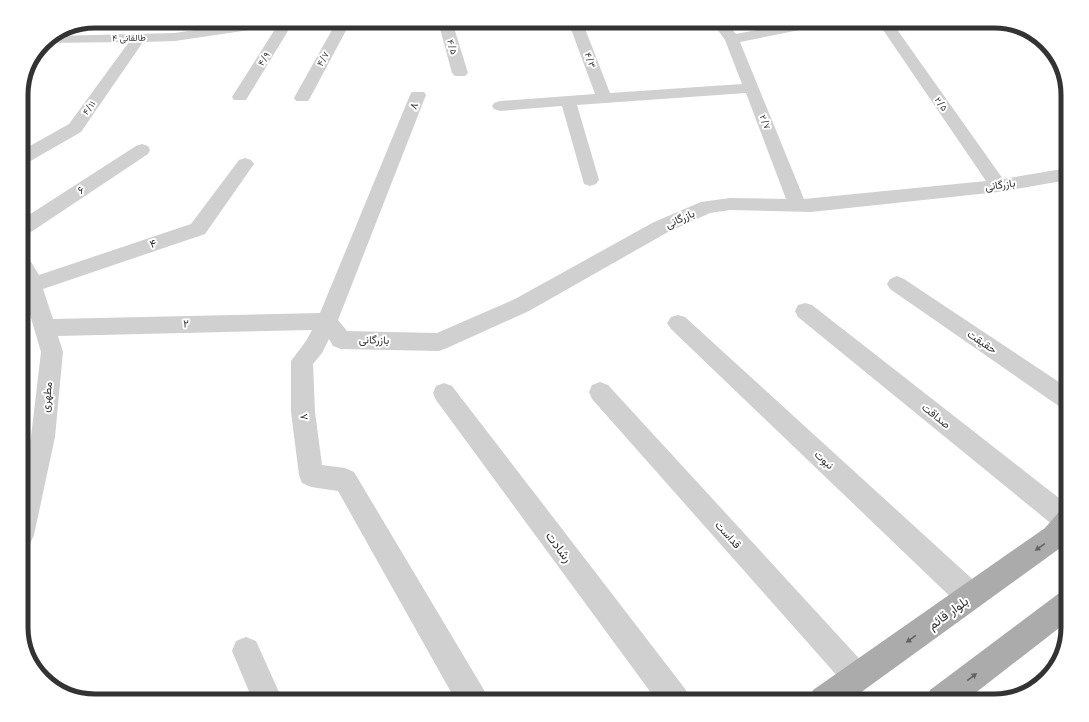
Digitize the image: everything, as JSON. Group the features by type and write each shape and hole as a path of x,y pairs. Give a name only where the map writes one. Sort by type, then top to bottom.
{"main road":[{"name":"بلوار قائم","path":"834,694 1054,537 1061,529"},
{"path":"950,694 1061,609"}],"street":[{"name":"طالقانی ۴","path":"62,36 119,33 140,38 175,37 205,28"},
{"name":"۴/۹","path":"240,97 283,28"},
{"name":"۴/۷","path":"302,98 340,28"},
{"name":"۴/۵","path":"447,28 460,73"},
{"name":"۴/۳","path":"578,28 604,98"},
{"name":"۲/۷","path":"723,28 732,39 798,206"},
{"path":"732,39 789,28"},
{"name":"۲/۵","path":"889,28 998,186"},
{"name":"۴/۱۱","path":"28,156 75,128 140,38"},
{"path":"500,106 752,88"},
{"name":"۸","path":"418,95 327,320 314,347 302,361 303,412 311,475 345,480 469,694"},
{"path":"568,101 590,180"},
{"name":"۶","path":"28,224 142,150"},
{"name":"۴","path":"32,285 198,229 245,164"},
{"name":"بازرگانی","path":"327,320 341,340 439,342 522,305 662,227 707,207 730,204 811,206 998,186 1061,175"},
{"name":"مطهری","path":"28,272 52,352 44,430 28,503"},
{"name":"حقیقت","path":"897,284 1061,395"},
{"name":"صداقت","path":"805,311 1061,515"},
{"name":"۲","path":"45,328 327,320"},
{"name":"نبوت","path":"678,324 970,596"},
{"name":"قداست","path":"600,392 857,678"},
{"name":"رشادت","path":"444,393 670,694"},
{"path":"246,651 265,694"}]}
